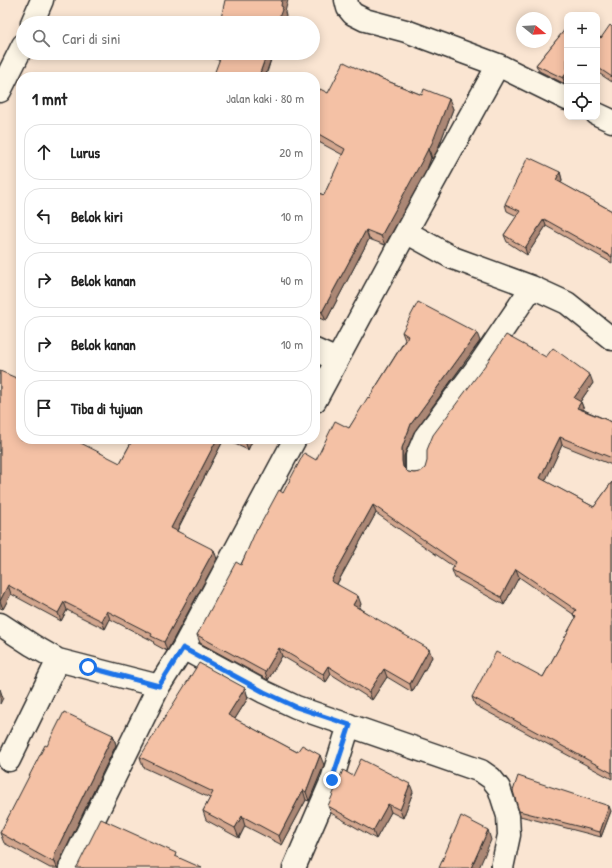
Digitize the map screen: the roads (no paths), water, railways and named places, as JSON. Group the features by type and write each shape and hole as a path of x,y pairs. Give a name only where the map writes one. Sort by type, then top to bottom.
{"street":[{"path":"35,16 42,0"},
{"path":"346,0 348,8 353,14 365,20 406,31 498,65 564,98"},
{"path":"0,91 16,59"},
{"path":"320,392 498,65"},
{"path":"600,115 612,121"},
{"path":"406,232 453,258 532,287 567,303 612,339"},
{"path":"417,469 417,456 425,437 479,364 532,287"},
{"path":"320,352 337,360"},
{"path":"70,868 159,686 183,648 292,444"},
{"path":"0,624 58,660 159,686"},
{"path":"183,648 264,692 290,704 481,771 491,778 499,788 508,816 509,835 502,868"},
{"path":"9,760 58,660"},
{"path":"294,868 332,780 350,725"}]}
